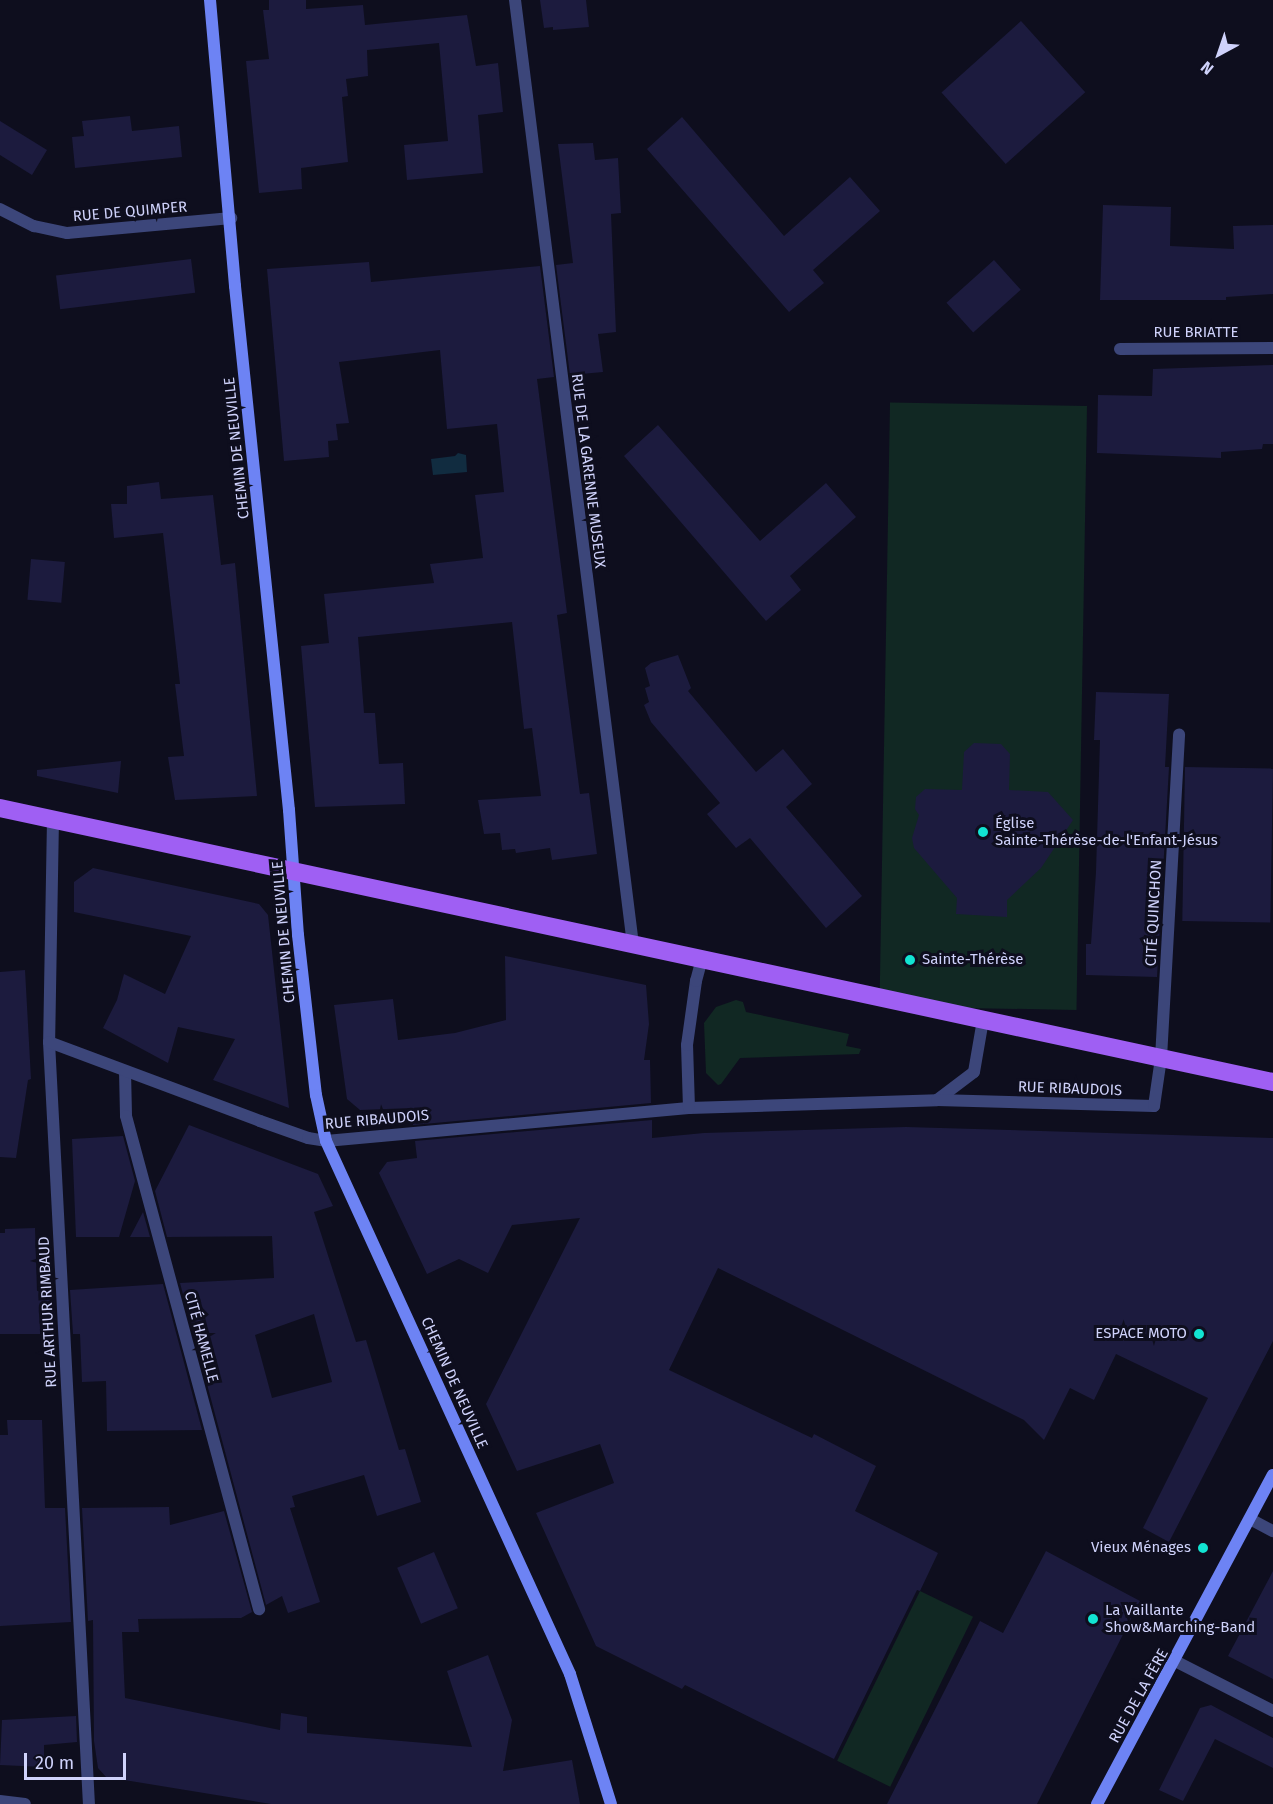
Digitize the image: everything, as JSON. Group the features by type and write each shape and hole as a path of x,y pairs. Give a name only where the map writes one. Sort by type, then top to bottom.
{"main road":[{"name":"CHEMIN DE NEUVILLE","path":"210,0 231,218 235,286 316,1095 326,1141 570,1674 611,1804"},
{"path":"0,808 1273,1082"},
{"name":"RUE DE LA FÈRE","path":"1097,1804 1273,1475"}],"street":[{"name":"RUE DE LA GARENNE MUSEUX","path":"515,0 633,945"},
{"name":"RUE DE QUIMPER","path":"0,209 34,226 67,232 231,218"},
{"name":"RUE BRIATTE","path":"1119,349 1273,348"},
{"name":"CITÉ QUINCHON","path":"1161,1058 1179,734"},
{"name":"RUE ARTHUR RIMBAUD","path":"53,819 49,1042 89,1804"},
{"path":"689,1108 687,1045 696,981 702,959"},
{"path":"937,1100 974,1071 983,1020"},
{"name":"RUE RIBAUDOIS","path":"49,1042 308,1138 326,1141 689,1108 937,1100 1154,1106 1161,1058"},
{"name":"CITÉ HAMELLE","path":"125,1071 126,1116 259,1609"},
{"path":"1250,1520 1273,1531"},
{"path":"1175,1661 1273,1711"},
{"path":"0,1801 25,1804"}],"green space":[{"path":"890,403 1087,406 1076,1010 879,1006"},
{"path":"736,1000 743,1002 746,1012 849,1034 846,1046 861,1049 859,1054 740,1058 718,1085 706,1073 704,1023 716,1007"},
{"path":"920,1591 973,1617 890,1787 837,1761"}],"water":[{"path":"458,453 466,455 467,472 433,475 431,459 455,456"}],"building":[{"path":"269,0 306,0 306,9 363,5 365,25 467,15 476,66 498,63 503,112 478,115 483,173 407,180 404,145 448,141 439,43 367,50 368,76 346,79 348,96 342,97 348,162 301,168 302,189 259,193 246,61 269,59 263,10 269,10"},
{"path":"540,0 586,0 589,27 553,30 553,27 544,28"},
{"path":"1021,21 1085,92 1006,164 941,93"},
{"path":"130,116 132,131 179,126 182,157 75,168 72,137 84,136 82,121"},
{"path":"682,117 784,236 850,177 880,211 813,270 824,283 789,312 647,149"},
{"path":"0,121 47,150 32,175 0,155"},
{"path":"593,143 595,160 618,158 621,213 611,214 616,332 598,334 603,372 570,375 556,265 573,263 558,144"},
{"path":"1103,205 1171,207 1170,246 1234,249 1233,226 1273,225 1273,294 1226,297 1226,300 1100,300"},
{"path":"191,259 195,293 60,309 56,276"},
{"path":"994,260 1021,290 973,333 946,303"},
{"path":"369,262 371,282 540,266 554,377 537,379 567,613 557,615 580,794 589,793 597,854 552,860 550,848 516,853 515,849 502,850 500,833 484,834 478,800 541,796 532,728 524,729 512,622 358,637 364,713 375,713 379,764 403,763 405,804 315,807 301,646 329,643 324,594 434,583 430,564 483,558 475,495 504,492 497,424 447,429 440,350 339,362 349,423 336,424 338,440 328,441 329,457 284,461 267,269"},
{"path":"1273,365 1273,444 1263,444 1262,449 1221,452 1221,458 1097,453 1098,395 1152,396 1153,369"},
{"path":"658,425 760,541 826,483 856,517 790,576 801,590 766,621 624,456"},
{"path":"159,482 161,499 213,495 221,565 235,563 257,796 175,800 168,757 184,756 175,684 180,684 163,533 114,538 111,504 127,504 127,486"},
{"path":"31,559 65,562 61,603 27,600"},
{"path":"678,655 691,688 688,691 756,772 783,749 812,784 786,807 862,896 826,928 750,838 736,848 707,814 720,803 651,722 644,705 649,702 645,688 650,686 645,668 651,663"},
{"path":"1096,692 1169,694 1165,767 1169,767 1157,977 1086,975 1086,944 1091,944 1096,872 1100,740 1094,740"},
{"name":"Église Sainte-Thérèse-de-l'Enfant-Jésus","path":"974,743 1001,744 1010,754 1009,790 1048,792 1073,820 1041,868 1007,900 1007,917 956,914 957,898 914,848 912,838 919,815 915,809 916,797 925,789 962,790 964,752"},
{"path":"121,761 118,793 37,776 37,770"},
{"path":"1185,767 1273,769 1270,923 1182,921"},
{"path":"93,868 259,904 268,915 289,1108 213,1080 235,1039 178,1027 168,1063 103,1028 117,1000 124,974 165,994 191,936 74,912 74,882"},
{"path":"505,956 646,985 649,1024 644,1060 650,1060 651,1103 413,1125 412,1108 360,1110 347,1099 334,1005 393,999 398,1040 455,1033 506,1020"},
{"path":"25,970 31,1079 28,1080 16,1158 0,1157 0,972"},
{"path":"652,1120 652,1138 704,1133 906,1127 1273,1138 1273,1341 1169,1542 1143,1528 1208,1398 1116,1354 1094,1400 1070,1388 1044,1440 1024,1420 718,1268 669,1370 812,1438 814,1434 876,1466 855,1511 938,1553 920,1591 917,1590 834,1759 685,1685 682,1689 596,1646 536,1513 614,1483 600,1444 517,1471 486,1404 580,1218 512,1225 488,1273 459,1259 427,1274 379,1173 387,1162 417,1158 415,1141"},
{"path":"189,1125 318,1174 333,1206 314,1212 356,1342 366,1340 399,1450 405,1449 421,1502 377,1516 364,1475 292,1496 295,1507 290,1508 320,1602 288,1613 282,1596 266,1605 180,1283 274,1278 272,1236 167,1237 155,1191","holes":["314,1314 332,1382 272,1398 255,1335"]},
{"path":"123,1136 135,1181 119,1237 76,1237 72,1139"},
{"path":"143,1212 150,1237 130,1237"},
{"path":"35,1228 37,1291 54,1290 56,1334 0,1334 0,1233 5,1233 5,1229"},
{"path":"163,1284 202,1430 107,1431 106,1381 82,1382 80,1334 73,1334 70,1290"},
{"path":"7,1420 42,1420 45,1508 65,1508 71,1622 0,1626 0,1435 8,1435"},
{"path":"169,1507 170,1525 224,1511 252,1612 241,1618 138,1619 139,1632 122,1632 125,1698 280,1730 281,1713 307,1717 307,1733 472,1747 447,1671 488,1655 512,1720 503,1771 572,1760 580,1804 271,1804 106,1777 98,1768 94,1741 93,1620 88,1621 82,1508"},
{"path":"1046,1551 1140,1601 1037,1804 887,1804 980,1621 1003,1633"},
{"path":"434,1552 458,1608 421,1624 397,1568"},
{"path":"1273,1571 1273,1679 1228,1656"},
{"path":"1211,1705 1273,1738 1273,1768 1215,1739 1183,1801 1159,1790 1200,1708"},
{"path":"76,1716 77,1742 44,1745 44,1767 0,1765 2,1720"}],"place":[{"name":"Église Sainte-Thérèse-de-l'Enfant-Jésus","path":"983,832"},
{"name":"Sainte-Thérèse","path":"910,960"},
{"name":"ESPACE MOTO","path":"1199,1334"},
{"name":"Vieux Ménages","path":"1203,1548"},
{"name":"La Vaillante Show&Marching-Band","path":"1093,1619"}]}
